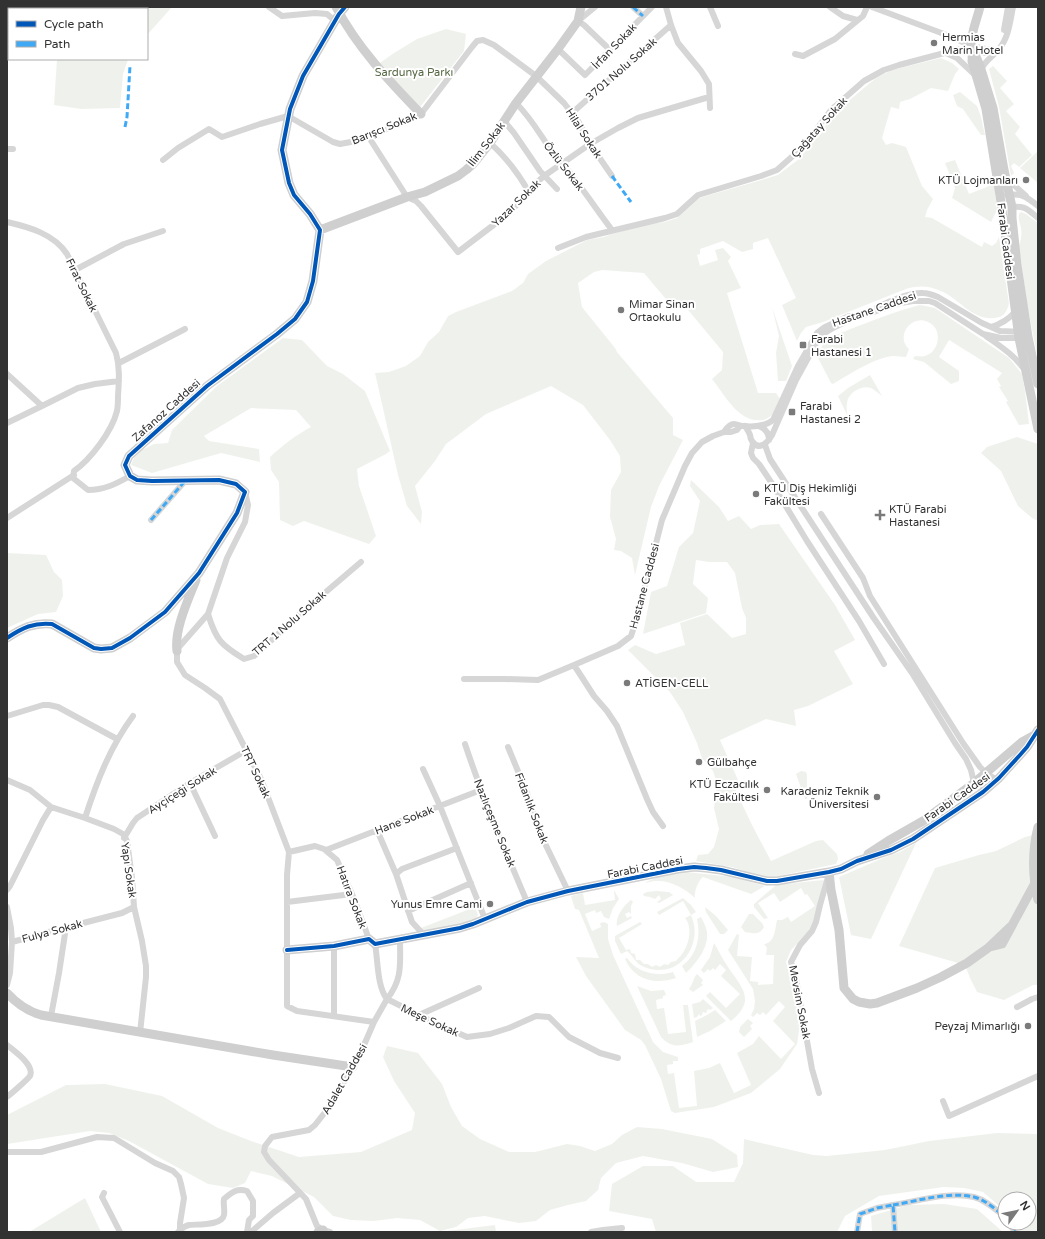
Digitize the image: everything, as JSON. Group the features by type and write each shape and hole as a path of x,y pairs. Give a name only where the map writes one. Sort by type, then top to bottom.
{"street":[{"path":"269,7 282,16 339,12"},
{"name":"İlim Sokak","path":"320,230 407,197 425,192 458,176 474,163 490,143 516,103 578,21 581,7"},
{"path":"595,7 578,21 610,50"},
{"path":"633,7 643,16"},
{"name":"İrfan Sokak","path":"558,49 585,75 652,7"},
{"path":"666,7 678,43 701,71 709,84 710,108"},
{"path":"710,7 718,26"},
{"path":"830,7 843,16 857,20"},
{"path":"795,54 803,56 834,39 863,16 867,7"},
{"path":"872,7 952,37 972,50 981,53 995,53"},
{"path":"972,50 973,31 980,7"},
{"path":"1004,30 1008,7"},
{"path":"946,53 957,58 978,73 985,62 1000,48 1008,34 1013,7"},
{"path":"339,12 360,46 392,84 421,114"},
{"path":"320,230 310,214 294,195 288,183 282,150 288,116 303,76 339,12"},
{"name":"3701 Nolu Sokak","path":"572,113 671,25"},
{"name":"Barışcı Sokak","path":"288,116 333,142 340,144 356,141 415,118 421,114 478,41 483,40 494,45 536,76"},
{"name":"Çağatay Sokak","path":"558,248 586,237 677,214 698,196 777,170 804,146 831,110 864,81 884,70 899,65 946,53 972,50"},
{"name":"Farabi Caddesi","path":"972,50 977,59 978,73 986,109 1002,208 1015,312 1038,384"},
{"name":"Farabi Caddesi","path":"978,73 993,108 1005,178 1010,195 1026,372 1037,425"},
{"name":"Hilal Sokak","path":"536,76 564,102 578,121 590,144 612,176"},
{"name":"Yazar Sokak","path":"368,136 407,197 416,201 421,206 458,252 504,217 544,176 590,144 638,118 709,97"},
{"name":"Özlü Sokak","path":"516,103 526,113 612,230"},
{"path":"163,160 178,148 209,129 222,137 288,116"},
{"path":"504,121 544,176 557,189"},
{"path":"490,143 512,165 529,192"},
{"path":"1005,178 1038,206"},
{"path":"1000,196 1018,194 1027,197"},
{"path":"1002,208 1025,207 1038,218"},
{"name":"Fırat Sokak","path":"7,222 49,236 63,247 116,353 119,363 117,411 112,425 99,444 82,465 74,471 74,475 7,518"},
{"name":"Zafanoz Caddesi","path":"130,476 125,465 129,456 206,386 295,319 306,302 313,281 320,230"},
{"path":"75,270 124,244 163,231"},
{"name":"Hastane Caddesi","path":"750,434 751,430 757,426 774,420 798,366 817,333 834,322 905,297 922,293 938,297 982,323 1000,331 1023,335"},
{"name":"Hastane Caddesi","path":"767,443 796,380 818,340 823,334 849,320 895,305 913,301 935,303 1009,352 1026,372"},
{"path":"991,327 1009,319 1015,312"},
{"path":"119,363 185,329"},
{"name":"Hastane Caddesi","path":"983,334 1001,338 1023,335"},
{"path":"7,374 42,406"},
{"path":"7,423 78,388 119,381"},
{"path":"743,426 750,434 751,440 758,446 767,443"},
{"name":"Hastane Caddesi","path":"464,679 538,680 618,646 630,636 636,621 662,520 692,453 702,442 713,436 724,432 732,432 743,426 757,426"},
{"path":"757,426 765,429 769,436 767,443 770,459 882,631 912,673 966,759 971,770 974,783 983,792"},
{"path":"754,443 751,454 753,458 759,464 773,485 859,621 884,664"},
{"path":"74,475 73,478 88,490 99,490 118,483 130,476 137,480 152,481 219,480 236,484 245,492 248,505 245,522 227,558 208,614 177,651"},
{"path":"151,520 185,481"},
{"path":"7,638 22,628 34,624 45,623 52,624 94,648 112,648 130,638 165,612 199,573 237,513 245,492"},
{"path":"822,514 863,578 870,596 963,743 980,767 997,780"},
{"name":"TRT 1 Nolu Sokak","path":"208,614 213,630 222,645 244,659 254,656 361,562"},
{"path":"177,651 176,640 186,607 199,573"},
{"name":"TRT Sokak","path":"177,651 177,662 185,675 220,699 261,779 288,852 287,1006 297,1011 374,1022"},
{"path":"574,665 594,696 617,726 647,799 663,826"},
{"path":"7,716 43,705 49,705 58,707 117,739"},
{"path":"85,818 101,771 117,739 133,716"},
{"name":"Farabi Caddesi","path":"857,861 891,850 913,839 983,792 997,780 1027,747 1036,733"},
{"name":"Farabi Caddesi","path":"287,950 400,939 460,928 528,902 568,891 678,869 694,867 721,870 767,881 791,879 841,869 923,821 974,783 1022,742 1036,733"},
{"name":"Nazlıçeşme Sokak","path":"465,744 499,836 528,902"},
{"name":"Fidanlık Sokak","path":"508,747 527,794 539,831 568,891"},
{"name":"Ayçiçeği Sokak","path":"124,838 137,818 190,783 247,750"},
{"path":"423,769 440,806 485,919"},
{"name":"Yapı Sokak","path":"7,780 30,790 51,807 114,829 123,834 127,841 134,907 146,966 140,1033"},
{"path":"190,783 215,836"},
{"name":"Hane Sokak","path":"326,850 481,790"},
{"path":"7,890 51,807"},
{"path":"1038,826 1033,861 1034,883 1038,900"},
{"path":"377,830 396,874 412,922 424,935"},
{"path":"288,852 315,846 326,850"},
{"path":"396,874 402,870 457,848"},
{"name":"Hatıra Sokak","path":"326,850 338,860 372,942"},
{"path":"829,872 839,930 844,988 853,999 870,1004 892,998 941,977 967,963 988,948 1002,944 1034,883"},
{"name":"Mevsim Sokak","path":"819,1093 812,1069 796,979 791,962 800,945 812,931 816,922 829,872"},
{"path":"408,911 471,883"},
{"path":"288,902 352,894"},
{"path":"7,907 12,942"},
{"name":"Fulya Sokak","path":"7,985 10,973 12,942 122,913 134,907"},
{"path":"51,1016 66,927"},
{"name":"Meşe Sokak","path":"400,939 400,965 398,979 394,990 387,999 467,1037 490,1034 509,1028 536,1016 549,1017 568,1037 600,1053 618,1058"},
{"path":"372,942 377,954 380,981 384,995 387,999"},
{"path":"334,946 334,1016"},
{"path":"419,1015 479,988"},
{"path":"7,993 19,1005 33,1013 140,1033 353,1067"},
{"path":"1017,1007 1038,997"},
{"name":"Adalet Caddesi","path":"323,1231 317,1226 306,1199 269,1160 264,1152 265,1146 272,1137 309,1130 326,1112 353,1067 374,1022 387,999"},
{"path":"7,1045 28,1064 31,1070 30,1076 7,1097"},
{"path":"943,1101 949,1116 1038,1076"},
{"path":"7,1152 41,1152 97,1137 114,1138 155,1163 173,1171 179,1176 184,1198 179,1231"},
{"path":"179,1231 190,1225 217,1222 222,1219 224,1215 224,1199 236,1190 242,1190 247,1192 253,1201 253,1216 249,1220 247,1232"},
{"path":"104,1193 102,1197 120,1232"},
{"path":"251,1232 300,1193"},
{"path":"857,1232 860,1214 876,1208 945,1195 975,1197 997,1211"},
{"path":"893,1205 895,1232"},
{"path":"591,1232 622,1228"}],"green space":[{"path":"172,7 148,34 148,8 90,8"},
{"name":"Sardunya Parkı","path":"446,29 466,34 464,51 417,111 374,67 417,39"},
{"path":"941,58 952,63 959,69 955,74 948,91 931,88 910,99 900,102 899,109 891,107 882,138 886,145 892,143 906,147 922,186 933,199 925,217 932,218 982,247 984,242 992,246 996,243 999,237 1009,304 1004,314 1000,317 994,318 979,316 943,292 929,287 916,287 906,289 823,322 806,327 797,341 782,305 796,298 768,238 753,243 753,249 742,252 723,241 700,249 700,254 697,255 700,266 718,260 715,250 723,248 731,257 728,261 741,288 727,293 758,393 776,393 781,400 772,415 763,420 754,420 747,418 733,407 712,379 722,370 723,352 684,305 672,304 644,273 602,270 594,272 578,283 582,307 617,352 673,418 673,435 683,440 659,486 651,507 635,575 632,558 621,551 614,550 616,539 610,517 611,490 621,472 620,456 610,440 583,405 551,386 486,414 446,444 435,461 415,486 422,512 421,524 407,506 398,475 375,373 389,372 406,366 420,356 428,342 439,332 448,316 512,291 523,283 528,274 546,261 587,240 677,218 699,198 778,175 799,159 823,130 833,114 876,78 892,70"},
{"path":"57,60 128,60 123,74 120,108 81,109 54,105"},
{"path":"993,66 1007,81 1000,88 1014,104 1006,111 1020,127 1015,134 1032,155 1019,167 1014,163 1011,166 1014,173 1011,176 999,107 989,69"},
{"path":"960,92 977,106 985,135 981,135 963,109 957,106 953,95"},
{"path":"1038,151 1038,183 1020,168"},
{"path":"955,160 969,194 994,184 997,210 991,222 952,198 955,188 945,163"},
{"path":"1021,212 1038,223 1038,360 1027,304 1019,246 1021,240 1021,228 1019,214"},
{"path":"920,305 935,308 1009,358 1022,374 1029,424 1019,425 1006,402 1008,401 999,387 1001,386 997,379 1002,373 949,340 939,357 959,371 959,381 951,384 924,362 913,359 915,356 930,354 934,350 938,340 938,334 933,325 922,320 911,324 904,333 905,344 909,349 906,357 886,357 862,367 833,384 831,383 818,358 826,341 836,335 875,320"},
{"path":"772,307 792,366 786,381 778,381 776,353 779,336"},
{"path":"283,338 302,340 327,366 343,374 365,391 390,451 357,469 359,486 376,536 369,544 304,521 293,526 280,520 279,482 271,470 270,457 290,440 311,427 296,410 251,408 204,436 209,441 259,449 260,462 221,453 152,473 131,465 136,453 154,444 168,443 172,430 217,386"},
{"path":"870,375 882,396 871,388 867,387 852,393 847,403 849,419 838,396 848,388"},
{"path":"1017,437 1038,444 1038,521 1018,506 1001,471 981,453 987,447"},
{"path":"691,480 719,507 728,521 739,516 751,529 760,525 779,524 835,605 855,640 834,651 853,684 808,706 794,710 796,726 766,719 720,740 738,780 738,784 735,789 771,861 816,841 823,840 837,854 838,859 836,864 774,877 760,876 732,867 696,861 698,855 708,854 714,847 719,829 714,808 717,785 716,780 713,771 702,758 683,712 670,692 628,650 635,645 656,654 685,645 680,623 707,614 732,638 746,634 746,618 742,608 735,573 727,562 696,560 693,584 708,598 706,613 643,634 651,592 667,586 679,547 693,533 700,501 690,486"},
{"path":"7,553 46,555 54,572 62,580 63,596 56,612 38,614 7,628"},
{"path":"801,771 806,772 807,775 807,799 805,799 796,774"},
{"path":"1038,834 1038,985 1033,985 1004,1000 977,992 965,965 899,946 935,868 996,851 1025,837"},
{"path":"916,843 871,939 851,935 839,877 900,852"},
{"path":"686,872 733,877 765,886 751,894 703,877 697,886 695,898 679,886 666,882 653,881 646,883 658,877"},
{"path":"823,880 814,920 808,932 791,950 786,962 797,1003 800,1024 797,1044 780,1069 751,1093 714,1107 675,1113 671,1111 661,1079 645,1045 641,1040 625,1030 586,976 576,957 599,958 579,910 575,909 571,896 583,893 585,905 615,900 614,890 619,899 613,908 609,919 604,917 601,911 596,913 595,910 585,914 592,931 601,927 600,923 604,922 608,924 608,939 613,955 653,1042 663,1052 678,1057 678,1061 673,1061 673,1064 667,1065 668,1074 674,1073 679,1108 697,1106 694,1071 709,1068 720,1063 734,1093 751,1085 737,1053 753,1044 759,1036 781,1059 795,1044 773,1021 785,1007 779,1001 766,1015 763,1012 760,1015 757,1013 753,1017 751,1015 754,1009 755,1001 753,989 728,950 737,934 739,935 737,956 752,957 750,981 758,982 758,985 773,984 774,955 766,955 767,948 764,944 768,943 772,938 777,920 782,920 788,917 791,922 815,906 801,888 780,902 774,893 758,903 768,918 764,919 754,907 754,904 776,885"},
{"path":"656,891 669,892 673,895 659,903 657,902 661,899 659,895 655,899 644,896 643,894"},
{"path":"683,898 696,912 691,915 683,901 659,915 657,912"},
{"path":"631,900 633,902 631,906 631,914 629,912 625,914 627,918 631,916 632,918 617,926 617,919"},
{"path":"475,907 478,915 475,920 424,932 421,928"},
{"path":"705,907 716,916 728,930 724,934 720,934 706,912"},
{"path":"749,914 753,914 762,923 764,927 760,932 745,932 741,927"},
{"path":"691,915 694,926 694,937 691,947 679,964 670,968 659,970 647,968 637,962 627,951 621,954 615,941 615,936 640,922 642,924 619,938 626,950 630,949 631,953 635,954 636,960 640,960 644,964 648,964 652,967 656,965 660,967 664,964 668,965 671,962 676,961 687,946 689,926 685,918"},
{"path":"701,917 707,932 706,943 698,960 686,973 682,966 691,957 697,945 697,919"},
{"path":"714,943 742,988 744,994 745,1000 743,1007 739,1014 731,1021 706,996 710,992 726,1008 740,994 721,976 726,970 720,964 715,970 713,968 710,971 708,969 704,973 701,970 710,957"},
{"path":"627,958 636,967 642,970 654,974 673,972 676,978 660,981 646,979 634,972 625,959"},
{"path":"697,974 703,980 701,983 703,985 693,992 689,989"},
{"path":"637,986 651,991 664,990 666,995 663,996 663,998 656,1000 657,1009 664,1008 668,1034 686,1032 683,1005 688,1005 693,1042 676,1046 665,1041 661,1037"},
{"path":"703,999 713,1008 710,1010 708,1009 706,1013 703,1012 702,1015 700,1016 699,1014 694,1018 692,1004 700,1002"},
{"path":"715,1010 726,1021 697,1037 695,1021"},
{"path":"748,1019 753,1023 750,1026 752,1029 744,1037 739,1032 740,1027"},
{"path":"387,1046 418,1053 442,1084 451,1107 462,1126 480,1139 509,1152 535,1152 567,1144 580,1146 595,1151 612,1144 622,1135 637,1127 662,1129 712,1139 737,1155 738,1167 713,1172 682,1163 643,1156 616,1163 601,1178 598,1190 586,1201 550,1210 536,1221 519,1223 485,1216 468,1218 456,1227 440,1231 420,1220 397,1218 374,1221 351,1220 333,1216 314,1197 272,1176 251,1171 245,1183 233,1188 208,1184 129,1141 109,1133 90,1131 7,1144 7,1115 66,1085 105,1084 162,1096 218,1128 299,1157 361,1152 412,1130 415,1113 394,1081 383,1057"},
{"path":"997,1133 1038,1134 1038,1232 1019,1231 1037,1231 1037,1191 997,1191 997,1204 983,1192 964,1188 944,1187 879,1196 845,1216 837,1232 656,1232 652,1219 609,1211 612,1184 643,1166 673,1166 696,1182 734,1182 743,1163 744,1139 813,1155 827,1156 885,1150 929,1141"},
{"path":"85,1198 101,1232 29,1232 34,1229"},
{"path":"944,1204 977,1209 997,1227 997,1231 1003,1232 872,1231 871,1216 908,1205"},
{"path":"495,1225 496,1232 439,1232"}],"marked path":[{"path":"633,7 643,16"},
{"path":"125,127 130,66"},
{"path":"612,176 631,202"},
{"path":"151,520 185,481"},
{"path":"893,1205 944,1196 964,1195 983,1200 997,1211"},
{"path":"857,1232 860,1214 877,1208 893,1205 895,1232"}],"cycle path":[{"path":"7,638 28,626 52,624 94,648 112,648 130,638 165,612 199,573 237,513 245,492 236,484 219,480 137,480 130,476 125,465 129,456 207,386 295,319 307,302 313,281 320,230 310,214 294,195 289,183 282,150 290,109 303,76 339,14 345,7"},
{"path":"287,950 334,946 369,939 375,944 460,928 527,902 568,891 678,869 694,867 721,870 767,881 777,881 841,869 857,861 891,850 913,839 983,792 999,778 1020,755 1038,730"}],"place":[{"name":"Hermias Marin Hotel","path":"934,43"},
{"name":"KTÜ Lojmanları","path":"1026,180"},
{"name":"Mimar Sinan Ortaokulu","path":"621,310"},
{"name":"Farabi Hastanesi 1","path":"803,345"},
{"name":"Farabi Hastanesi 2","path":"792,412"},
{"name":"KTÜ Diş Hekimliği Fakültesi","path":"756,494"},
{"name":"KTÜ Farabi Hastanesi","path":"880,515"},
{"name":"ATİGEN-CELL","path":"627,683"},
{"name":"Gülbahçe","path":"699,762"},
{"name":"KTÜ Eczacılık Fakültesi","path":"767,790"},
{"name":"Karadeniz Teknik Üniversitesi","path":"877,797"},
{"name":"Yunus Emre Cami","path":"490,904"},
{"name":"Peyzaj Mimarlığı","path":"1028,1026"}]}
